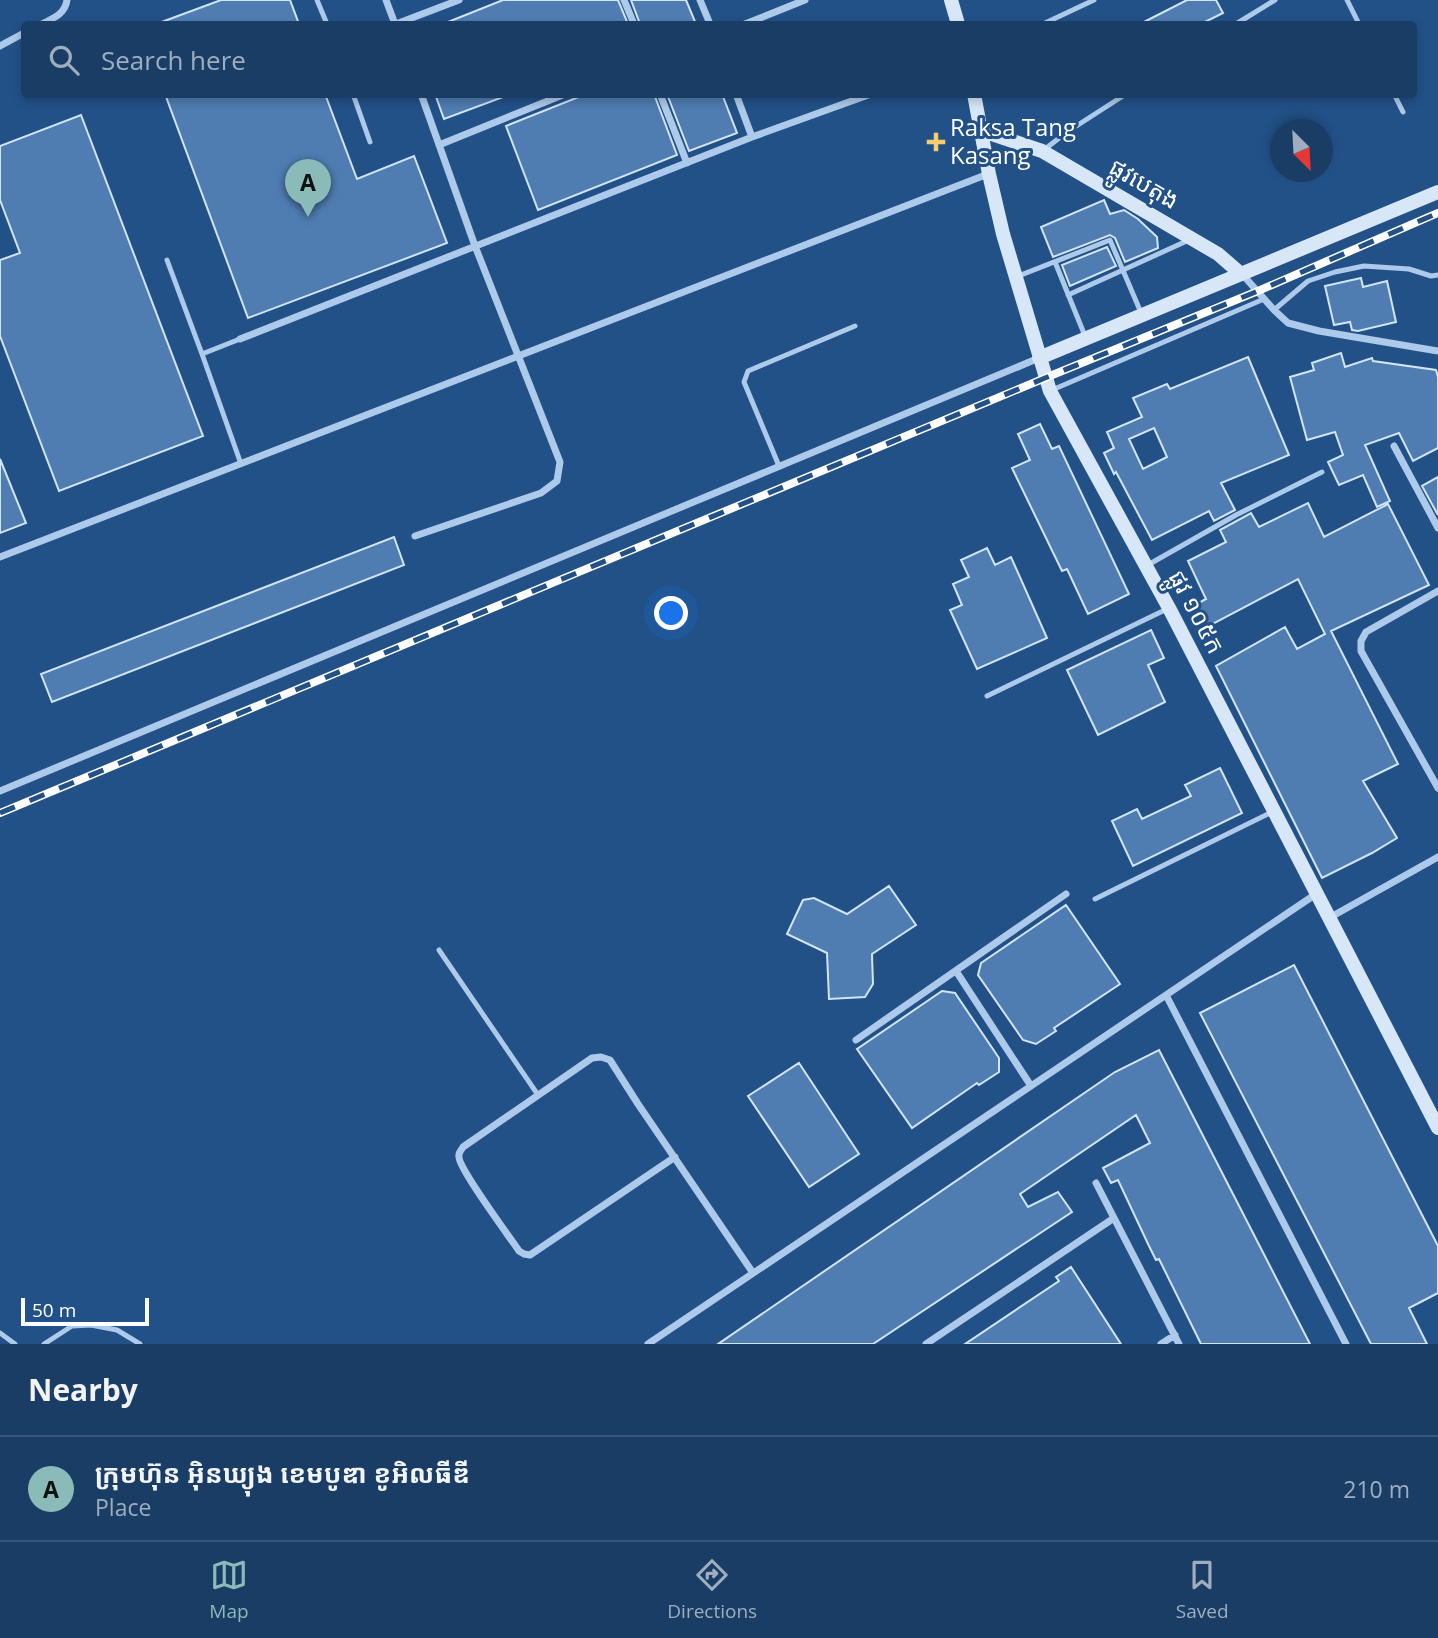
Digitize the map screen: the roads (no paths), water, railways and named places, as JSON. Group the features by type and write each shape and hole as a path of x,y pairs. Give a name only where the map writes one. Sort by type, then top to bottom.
{"main road":[{"path":"951,0 957,21"},
{"name":"ផ្លូវ ១០៥ក","path":"975,98 989,174 1016,278 1050,391 1169,608 1438,1128"},
{"name":"ផ្លូវបេតុង","path":"980,130 1042,151 1218,254 1241,274"},
{"path":"1039,358 1438,192"}],"street":[{"path":"48,21 59,16 66,8 67,0"},
{"path":"386,0 395,21"},
{"path":"404,21 459,0"},
{"path":"624,0 633,21"},
{"path":"700,0 709,21"},
{"path":"752,21 805,0"},
{"path":"0,46 21,35"},
{"path":"415,536 541,493 557,481 560,462 475,246 422,98"},
{"path":"439,145 555,98"},
{"path":"662,98 687,163"},
{"path":"737,98 752,137"},
{"path":"240,339 752,137 860,98"},
{"path":"0,556 989,174"},
{"path":"1241,274 1289,323 1319,331 1438,351"},
{"path":"0,791 1039,358"},
{"path":"1394,446 1438,527"},
{"path":"1438,591 1366,632 1361,640 1361,651 1438,788"},
{"path":"1328,918 1438,856"},
{"path":"856,1040 1066,894"},
{"path":"648,1344 1316,894"},
{"path":"956,971 1031,1086"},
{"path":"1166,995 1346,1344"},
{"path":"675,1157 533,1254 519,1251 458,1159 463,1147 592,1058 610,1060 753,1273"},
{"path":"1096,1183 1179,1344"},
{"path":"926,1344 1114,1218"},
{"path":"1161,1344 1174,1335"}],"lane":[{"path":"317,0 326,21"},
{"path":"1049,21 1094,0"},
{"path":"1241,21 1275,0"},
{"path":"1347,0 1358,21"},
{"path":"354,98 370,142"},
{"path":"1042,151 1120,98"},
{"path":"1396,98 1403,112"},
{"path":"1068,295 1192,239"},
{"path":"1016,278 1110,240 1142,315"},
{"path":"167,260 240,464"},
{"path":"1055,262 1086,339"},
{"path":"1274,310 1308,281 1335,272 1364,266 1409,268 1431,276 1438,275"},
{"path":"1050,391 1264,299"},
{"path":"779,466 744,382 748,371 855,326"},
{"path":"202,354 240,339"},
{"path":"1146,566 1236,515 1322,472"},
{"path":"987,696 1169,608"},
{"path":"1096,899 1273,811"},
{"path":"439,950 538,1096"},
{"path":"44,1344 72,1326 91,1325 117,1330 140,1344"},
{"path":"0,1333 15,1344"}],"railway":[{"path":"0,813 1258,291 1438,213"}],"place":[{"name":"Raksa Tang Kasang","path":"936,142"},
{"name":"ក្រុមហ៊ុន អ៊ិនឃ្យុង ខេមបូឌា ខូអិលធីឌី","path":"308,217"}]}
